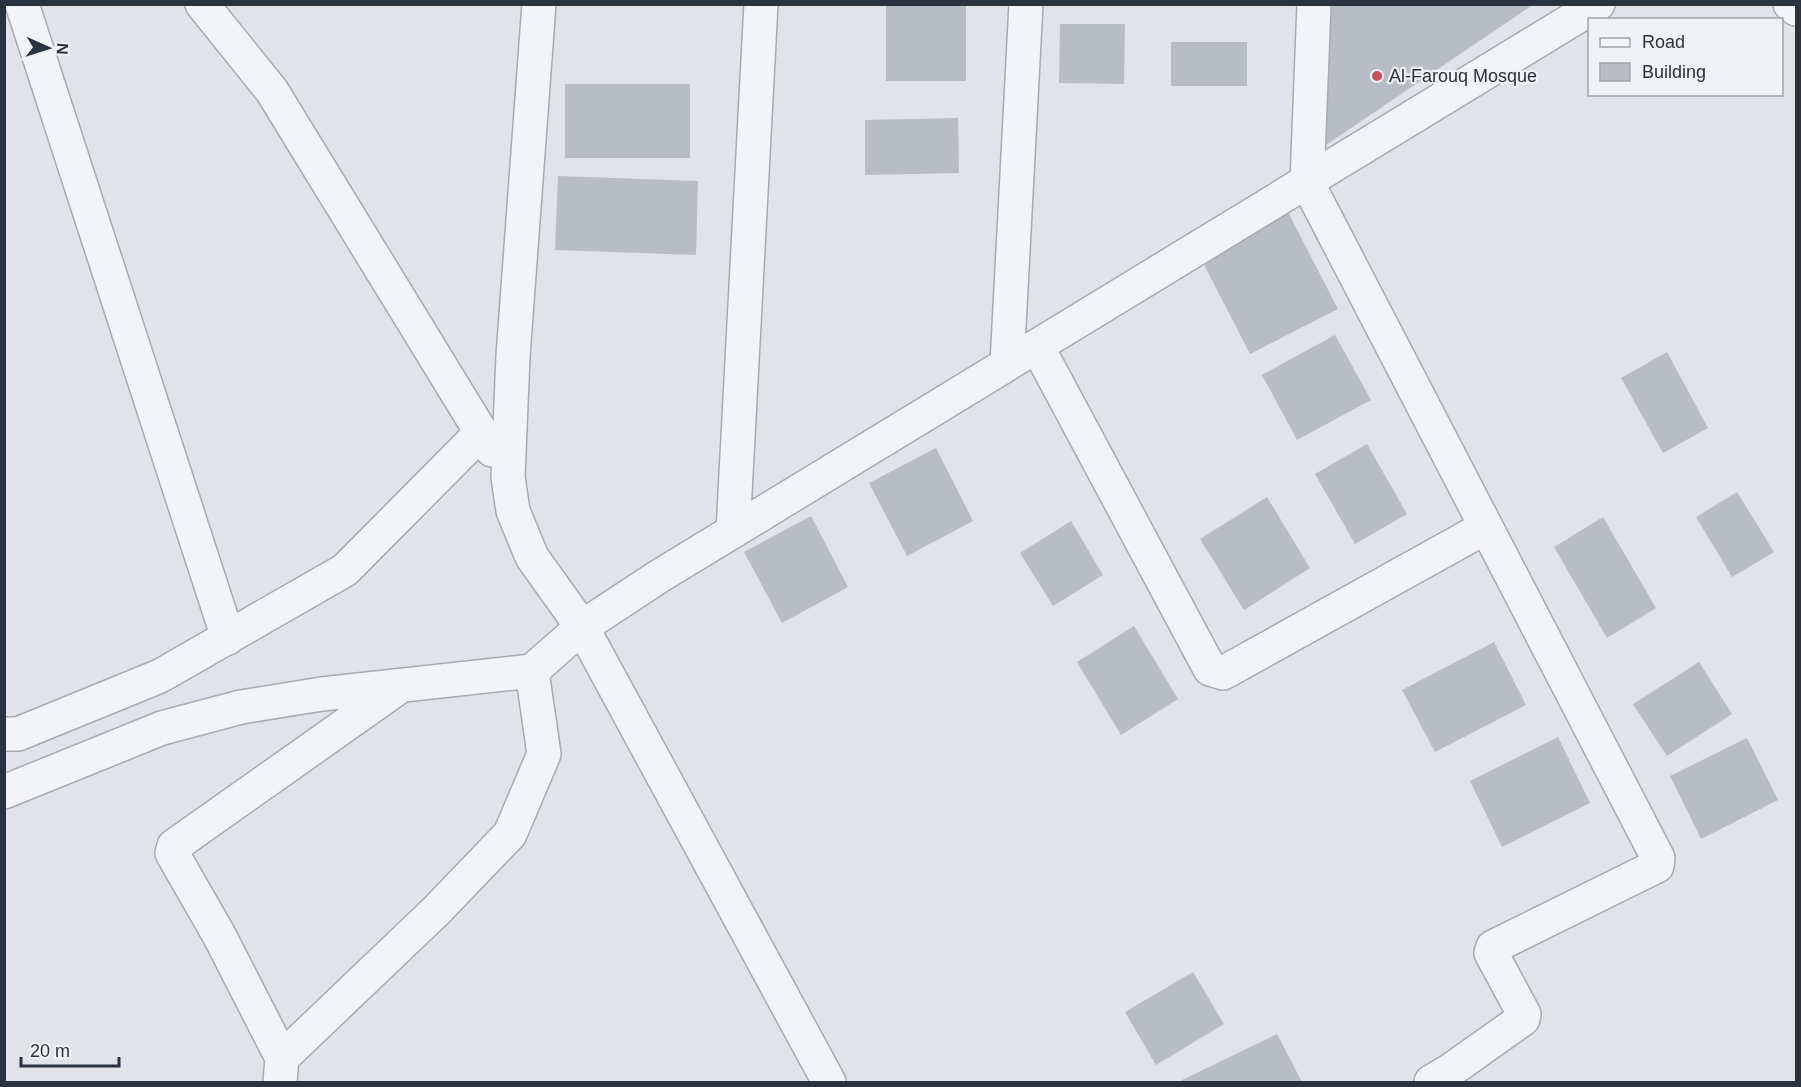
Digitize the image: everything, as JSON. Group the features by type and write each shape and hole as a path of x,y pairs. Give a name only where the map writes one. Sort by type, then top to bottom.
{"street":[{"path":"22,4 228,638"},
{"path":"202,4 272,91 508,477"},
{"path":"539,4 513,356 508,477 513,511 532,557 582,627 829,1083"},
{"path":"733,531 761,4"},
{"path":"1007,364 1026,4"},
{"path":"1314,4 1307,182 1658,858 1653,868 1493,947 1491,953 1524,1014 1523,1019 1431,1083"},
{"path":"4,792 162,728 241,707 322,694 532,671 582,627 733,531 1598,4"},
{"path":"1790,4 1797,9"},
{"path":"1037,346 1210,669 1223,673 1486,527"},
{"path":"4,734 18,734 160,676 345,570 481,433"},
{"path":"401,686 174,846 172,853 219,935 281,1070 500,847 510,834 544,754 532,671"}],"building":[{"name":"Al-Farouq Mosque","path":"1328,4 1534,4 1323,147"},
{"path":"886,6 966,6 966,81 886,81"},
{"path":"1060,24 1125,24 1124,84 1059,83"},
{"path":"1171,42 1247,42 1247,86 1171,86"},
{"path":"565,84 690,84 690,158 565,158"},
{"path":"958,118 959,173 865,175 865,120"},
{"path":"558,176 698,181 696,255 555,250"},
{"path":"1287,210 1338,309 1250,354 1199,255"},
{"path":"1335,335 1371,400 1297,440 1262,375"},
{"path":"1667,352 1708,428 1663,453 1621,378"},
{"path":"1367,444 1407,514 1355,544 1315,474"},
{"path":"936,448 973,521 907,556 869,483"},
{"path":"1737,492 1774,552 1732,577 1696,517"},
{"path":"1267,497 1310,568 1244,610 1200,539"},
{"path":"811,516 848,587 782,623 744,552"},
{"path":"1603,517 1656,608 1607,638 1554,547"},
{"path":"1071,521 1103,575 1053,606 1020,553"},
{"path":"1134,626 1178,699 1121,735 1077,662"},
{"path":"1494,642 1526,705 1435,752 1402,690"},
{"path":"1699,662 1732,714 1667,756 1633,704"},
{"path":"1558,737 1590,803 1502,847 1470,781"},
{"path":"1747,738 1778,800 1701,839 1670,776"},
{"path":"1193,972 1224,1024 1156,1065 1125,1012"},
{"path":"1277,1034 1302,1082 1178,1082"}],"place":[{"name":"Al-Farouq Mosque","path":"1377,76"}]}
